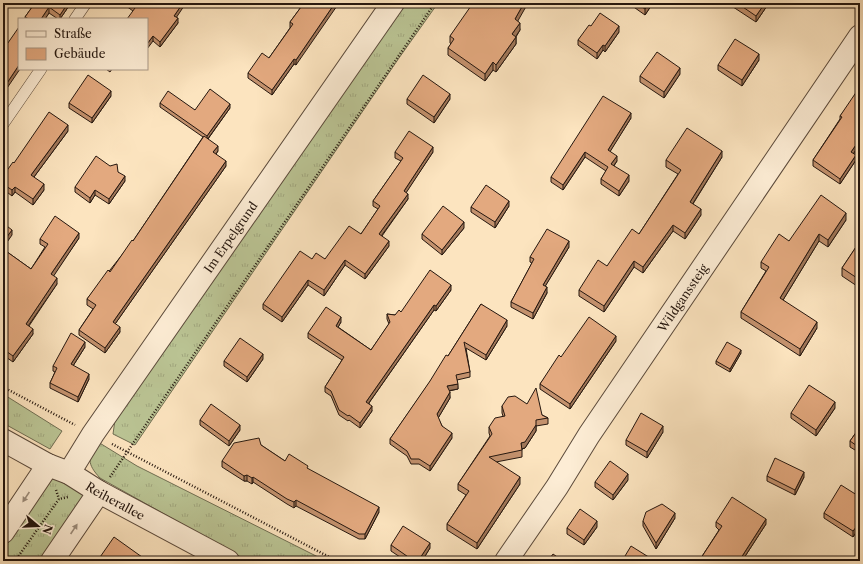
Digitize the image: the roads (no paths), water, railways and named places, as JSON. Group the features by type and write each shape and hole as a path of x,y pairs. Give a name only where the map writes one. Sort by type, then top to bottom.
{"street":[{"name":"Im Erpelgrund","path":"68,473 93,434 394,3"},
{"name":"Wildganssteig","path":"506,561 557,487 589,435 860,36"},
{"name":"Reiherallee","path":"3,440 48,465 68,473 99,492 228,561"},
{"path":"3,532 48,465"},
{"path":"52,561 99,492"}],"lane":[{"path":"76,18 86,3"},
{"path":"3,124 40,70"}]}
